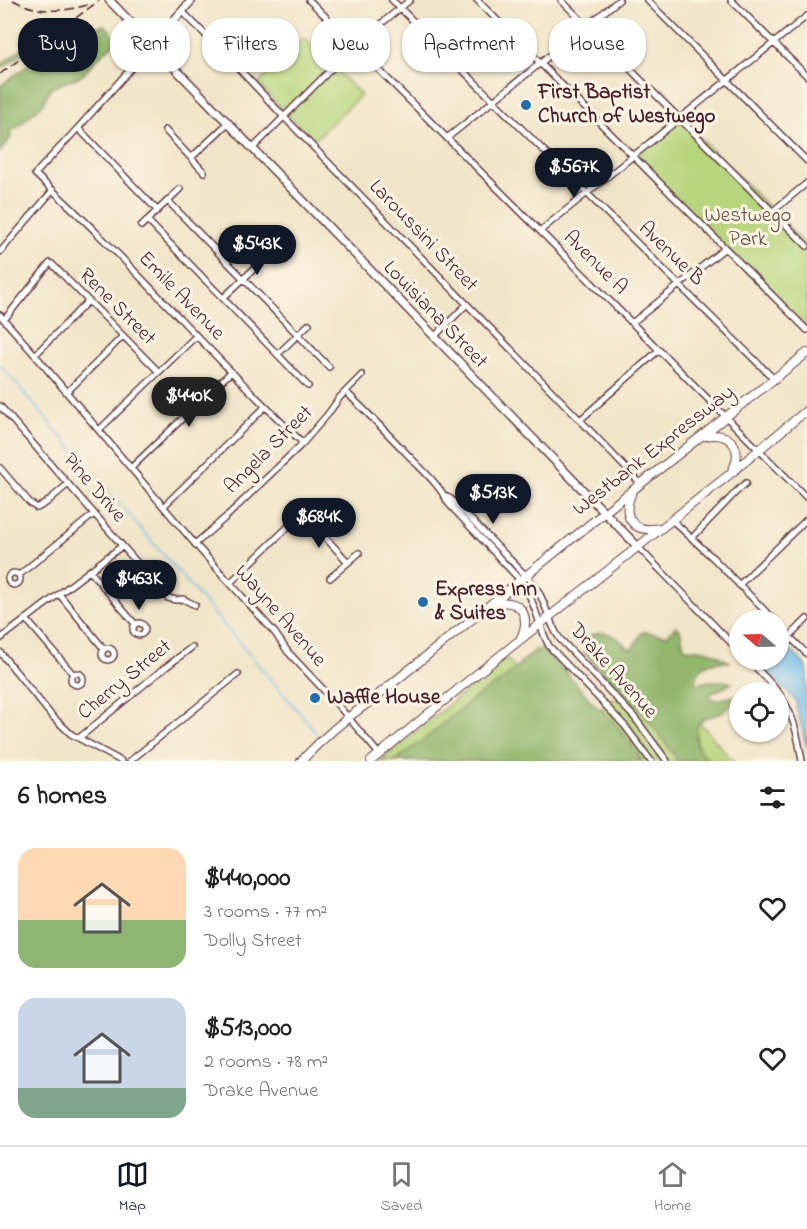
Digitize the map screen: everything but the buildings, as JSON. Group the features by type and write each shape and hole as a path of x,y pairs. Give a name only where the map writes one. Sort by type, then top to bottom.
{"highway":[{"name":"Westbank Expressway","path":"301,761 347,717 368,703 807,353"},
{"path":"371,761 806,412"},
{"path":"702,436 717,434 732,442 736,459 730,474"},
{"path":"633,490 627,506 632,522 645,529 663,528"},
{"path":"490,605 504,601 519,607 526,624 520,641"}],"main road":[{"name":"Louisiana Street","path":"108,0 126,18"},
{"path":"176,18 192,0"},
{"name":"Louisiana Street","path":"178,72 638,547"}],"street":[{"name":"Avenue A","path":"309,0 327,18"},
{"name":"Avenue B","path":"392,0 774,379"},
{"path":"388,18 410,0"},
{"path":"477,0 807,330"},
{"path":"561,0 579,18"},
{"path":"597,18 619,0"},
{"path":"647,0 807,161"},
{"path":"730,0 807,76"},
{"name":"Laroussini Street","path":"182,11 640,484"},
{"path":"540,231 807,16"},
{"path":"447,138 549,56"},
{"path":"128,72 78,128 157,210"},
{"path":"252,149 328,72"},
{"name":"Avenue A","path":"380,72 807,498"},
{"path":"634,72 807,246"},
{"path":"191,158 228,123"},
{"name":"Emile Avenue","path":"78,128 35,174 115,251 265,407 303,443"},
{"path":"165,130 204,172"},
{"path":"772,211 807,183"},
{"path":"141,226 180,189"},
{"path":"0,252 53,190"},
{"path":"168,201 329,367"},
{"path":"147,220 308,386"},
{"path":"632,323 725,248"},
{"name":"Rene Street","path":"2,318 50,263 159,372"},
{"path":"223,298 255,268"},
{"path":"35,355 88,301"},
{"path":"434,338 467,304"},
{"path":"2,318 131,468 231,372"},
{"path":"278,354 309,324"},
{"path":"67,392 123,336"},
{"path":"99,429 196,336"},
{"path":"580,420 659,350"},
{"name":"Angela Street","path":"195,544 303,443 362,375"},
{"name":"Drake Avenue","path":"346,392 375,419 523,578 538,589 560,639 635,718 667,761"},
{"name":"Pine Drive","path":"0,406 168,598 183,599 195,605"},
{"path":"164,506 265,407"},
{"path":"0,419 6,412"},
{"path":"0,468 37,508 68,484"},
{"name":"Wayne Avenue","path":"131,468 275,633 288,652 379,754"},
{"path":"692,538 746,483"},
{"path":"19,575 94,513"},
{"path":"230,583 296,519 301,517 309,520 348,562"},
{"path":"739,585 807,519"},
{"path":"672,520 764,610"},
{"path":"0,639 123,546"},
{"name":"Louisiana Street","path":"638,547 729,640"},
{"path":"330,578 358,553"},
{"path":"90,571 135,624"},
{"name":"Drake Avenue","path":"523,578 549,646 625,726 651,761"},
{"path":"59,594 104,649"},
{"path":"26,619 73,674"},
{"path":"807,619 790,636 807,654"},
{"name":"Cherry Street","path":"79,738 192,647"},
{"path":"0,652 51,715 70,734 122,761"},
{"path":"758,670 783,700 796,731 802,761"},
{"path":"130,761 238,674"}],"green space":[{"path":"104,25 110,30 110,47 98,58 98,26"},
{"path":"304,38 311,45 311,72 338,72 361,95 313,141 258,84 270,72 299,72 299,43"},
{"path":"18,52 18,57 0,69 0,65"},
{"path":"19,72 86,72 51,88 42,105 15,129 10,130 11,137 0,152 0,86"},
{"name":"Westwego Park","path":"680,118 807,246 807,330 633,156"},
{"path":"676,626 680,630 684,647 690,650 700,649 710,652 729,662 713,663 704,667 695,680 697,684 714,680 729,682 729,684 712,693 710,698 717,700 729,697 729,707 698,724 697,745 709,761 678,761 638,708 592,663 584,652 591,635 594,634 613,635 632,649 642,632 668,635"},
{"path":"541,649 556,661 592,702 611,719 642,761 395,761 474,698 503,680 535,650"},
{"path":"506,658 572,730 654,670 733,761 380,761"}],"water":[{"path":"789,650 807,668 807,747 796,707 797,702 789,694 789,682 777,682 766,670 789,670"}],"waterway":[{"path":"0,365 317,733"}],"railway":[{"path":"13,0 32,7 51,10 70,9 90,4"},
{"path":"0,74 100,0"}],"place":[{"name":"First Baptist Church of Westwego","path":"526,105"},
{"name":"Express Inn & Suites","path":"423,602"},
{"name":"Waffle House","path":"315,698"}]}
